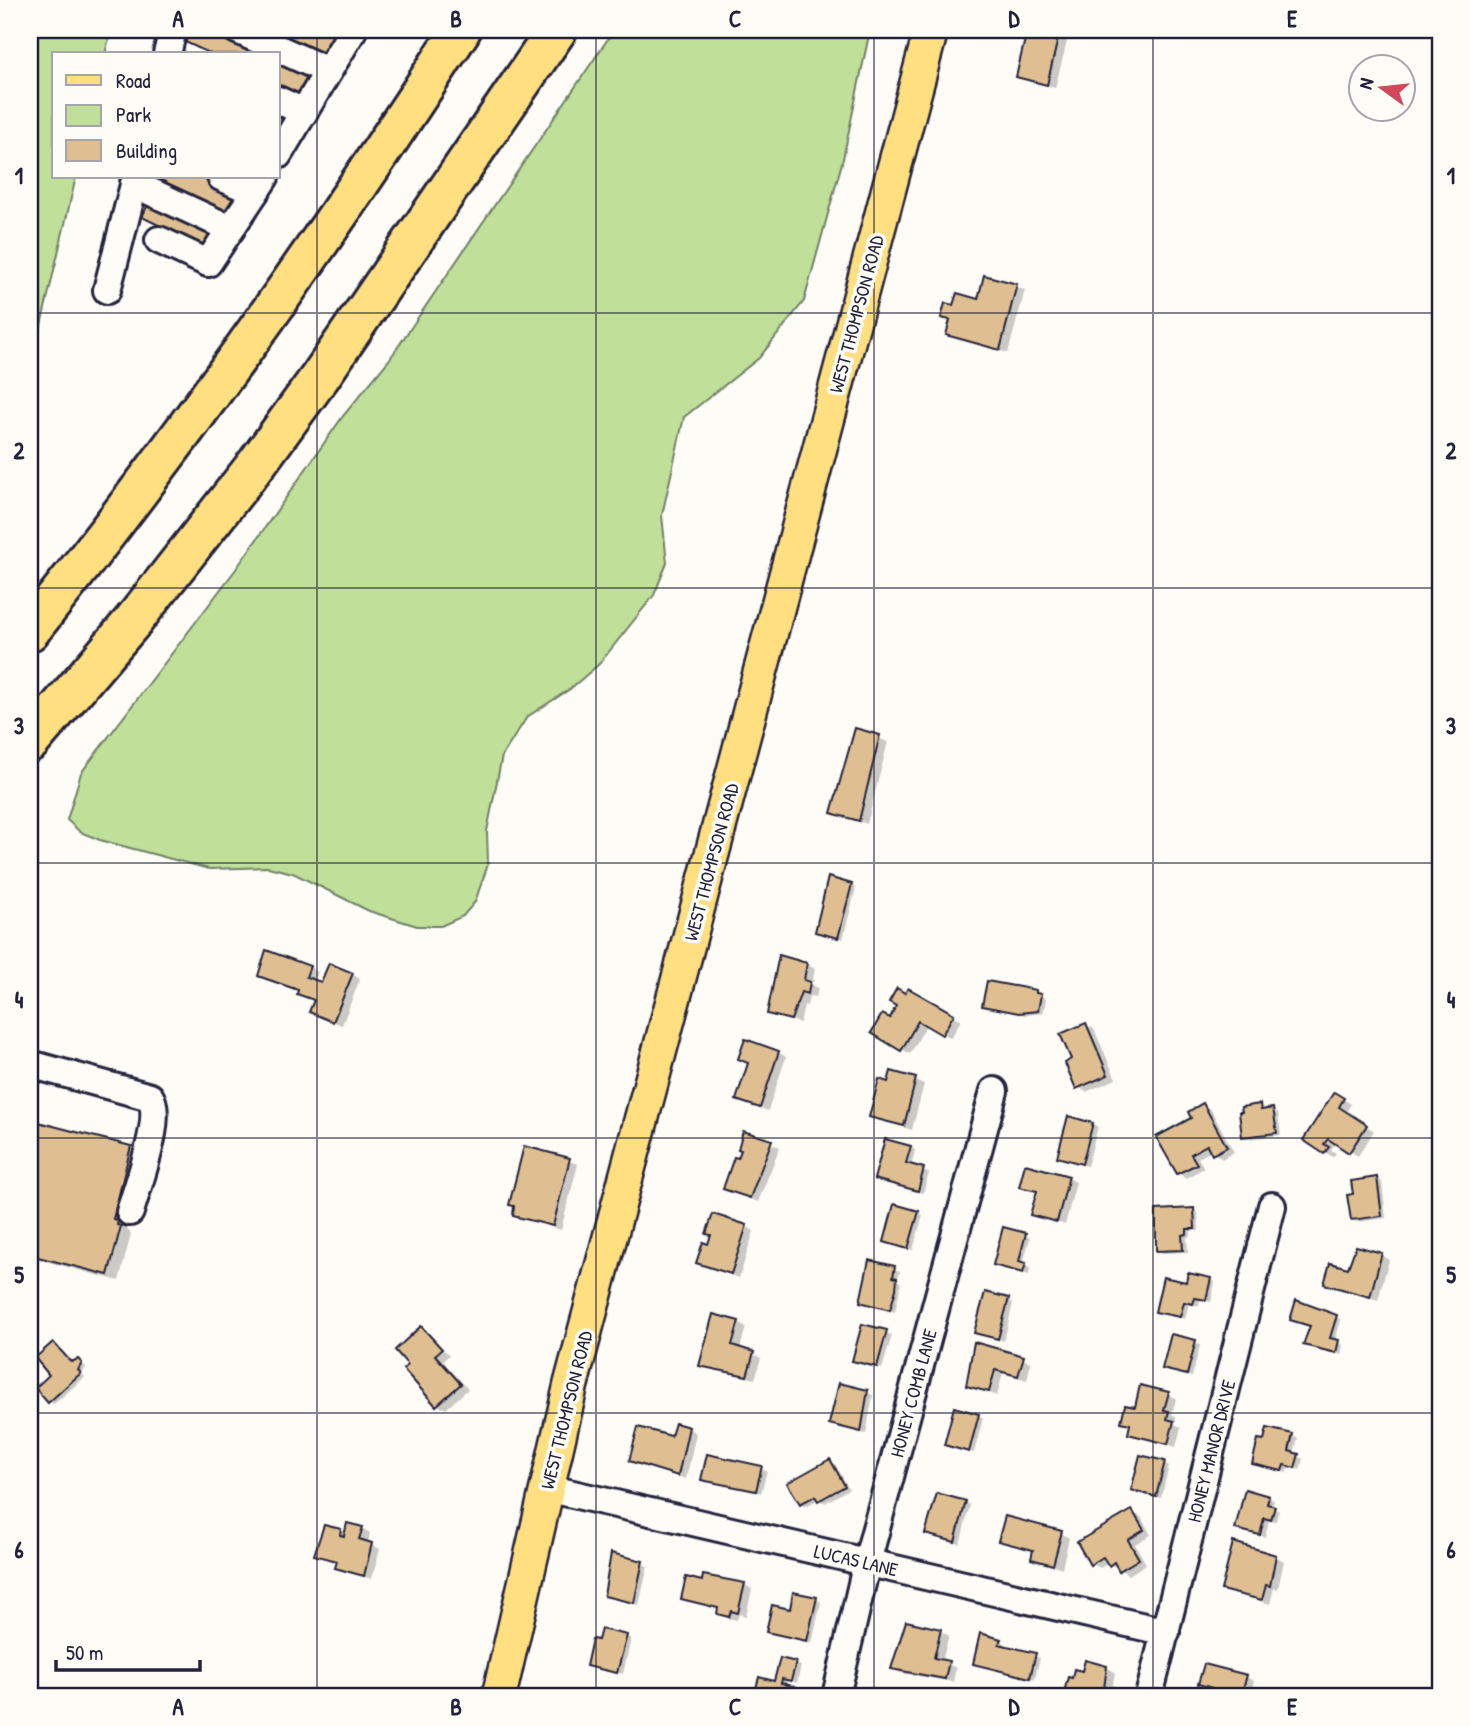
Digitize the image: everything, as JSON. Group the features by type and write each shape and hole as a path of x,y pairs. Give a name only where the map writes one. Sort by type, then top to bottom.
{"highway":[{"path":"30,631 153,473 287,291 461,30"},
{"path":"30,742 134,620 258,462 320,377 557,30"}],"main road":[{"name":"WEST THOMPSON ROAD","path":"499,1696 571,1384 932,30"}],"street":[{"path":"237,30 328,71"},
{"path":"280,150 350,31"},
{"path":"280,101 304,112"},
{"path":"159,240 208,263 260,185 226,178"},
{"path":"107,290 135,181 231,229"},
{"path":"30,1064 150,1097 155,1105 154,1122 130,1212"},
{"name":"HONEY COMB LANE","path":"836,1696 867,1562 994,1091"},
{"name":"HONEY MANOR DRIVE","path":"1149,1696 1272,1206"},
{"name":"LUCAS LANE","path":"547,1488 1166,1632"}],"green space":[{"path":"30,30 111,30 106,52 52,52 52,178 76,178 30,372"},
{"path":"614,30 870,30 843,159 804,301 759,358 684,417 662,515 667,563 654,595 599,664 570,689 527,717 502,756 487,831 488,864 475,902 463,916 441,926 417,926 369,911 293,873 268,867 209,869 100,840 80,832 67,820 81,773 236,569 343,416 389,360"}],"building":[{"path":"186,30 223,30 269,52 207,52 181,40"},
{"path":"265,30 327,30 337,35 325,59"},
{"path":"1033,30 1060,30 1047,85 1016,77 1025,39 1031,40"},
{"path":"280,58 312,73 301,98 280,88"},
{"path":"150,178 210,178 239,191 227,216"},
{"path":"150,200 214,231 206,248 142,217"},
{"path":"984,275 1017,284 1000,350 946,335 950,320 941,318 945,303 953,305 957,293 978,299"},
{"path":"855,728 880,735 859,821 831,813"},
{"path":"828,877 852,884 838,938 815,932"},
{"path":"266,950 310,966 306,977 321,982 329,963 353,973 333,1022 309,1012 314,1000 297,994 298,990 258,976"},
{"path":"779,955 807,963 804,980 810,982 808,994 801,992 791,1020 767,1014"},
{"path":"987,981 1036,990 1036,993 1041,994 1038,1011 1019,1013 982,1006"},
{"path":"897,988 905,993 908,988 954,1014 942,1035 918,1021 901,1051 871,1033 882,1014 890,1018 896,1006 889,1002"},
{"path":"1086,1023 1108,1075 1076,1089 1065,1063 1071,1059 1060,1034"},
{"path":"745,1039 779,1051 760,1108 736,1100 748,1063 738,1059"},
{"path":"891,1071 916,1078 904,1126 869,1117 879,1079 888,1082"},
{"path":"1334,1092 1344,1098 1339,1107 1367,1125 1349,1153 1328,1139 1324,1144 1329,1147 1324,1154 1303,1140"},
{"path":"1203,1103 1227,1147 1212,1155 1207,1145 1191,1154 1197,1164 1177,1174 1156,1137 1191,1118 1188,1112"},
{"path":"1260,1104 1261,1110 1273,1108 1277,1133 1242,1137 1239,1112 1242,1112 1241,1107"},
{"path":"1068,1116 1093,1123 1082,1164 1057,1157"},
{"path":"30,1120 131,1146 113,1219 118,1220 117,1225 121,1226 108,1275 30,1255"},
{"path":"743,1131 772,1140 750,1198 723,1189 734,1157 738,1158 741,1150 738,1149"},
{"path":"885,1139 911,1146 906,1163 924,1168 918,1191 874,1179"},
{"path":"524,1146 570,1158 553,1226 513,1216 514,1206 509,1205"},
{"path":"1025,1164 1069,1176 1057,1222 1030,1215 1037,1191 1019,1187"},
{"path":"1377,1177 1382,1216 1351,1220 1347,1195 1353,1194 1351,1181"},
{"path":"894,1204 919,1211 908,1249 884,1242"},
{"path":"1194,1208 1195,1229 1187,1229 1187,1234 1182,1235 1183,1250 1156,1251 1156,1210"},
{"path":"713,1214 747,1225 731,1274 696,1263 703,1242 708,1244 711,1235 706,1234"},
{"path":"1003,1227 1026,1233 1019,1261 1026,1263 1023,1273 993,1265"},
{"path":"1356,1246 1382,1253 1370,1297 1324,1284 1330,1263 1348,1268"},
{"path":"869,1260 895,1266 893,1277 897,1278 896,1289 890,1310 860,1302"},
{"path":"1188,1273 1211,1278 1206,1300 1195,1298 1193,1304 1184,1302 1180,1317 1155,1312 1163,1277 1186,1282"},
{"path":"985,1292 1009,1298 998,1339 974,1333"},
{"path":"1296,1300 1337,1315 1330,1338 1339,1340 1336,1353 1303,1345 1310,1326 1290,1320"},
{"path":"713,1314 739,1321 732,1345 754,1352 747,1376 699,1366"},
{"path":"862,1324 887,1330 877,1367 852,1361"},
{"path":"421,1326 442,1349 435,1355 461,1384 436,1406 403,1369 408,1365 395,1350"},
{"path":"1171,1334 1196,1340 1187,1375 1162,1369"},
{"path":"53,1342 71,1362 78,1359 82,1363 78,1370 81,1373 48,1403 35,1388 49,1375 35,1358"},
{"path":"974,1342 1024,1356 1018,1376 995,1370 989,1392 966,1386"},
{"path":"839,1383 868,1390 861,1432 829,1424"},
{"path":"1140,1385 1169,1392 1164,1410 1169,1411 1167,1419 1174,1421 1168,1444 1128,1434 1130,1424 1121,1422 1125,1405 1135,1407"},
{"path":"954,1407 979,1414 969,1452 944,1445"},
{"path":"675,1423 689,1427 678,1476 629,1461 638,1427 671,1436"},
{"path":"1267,1428 1293,1434 1289,1451 1299,1454 1295,1468 1284,1465 1282,1471 1252,1464 1258,1439 1264,1440"},
{"path":"707,1454 762,1466 756,1491 701,1480"},
{"path":"1140,1455 1165,1461 1156,1497 1131,1490"},
{"path":"830,1459 845,1486 818,1501 815,1496 800,1504 787,1483"},
{"path":"1245,1489 1269,1496 1267,1504 1275,1506 1271,1520 1264,1518 1260,1535 1235,1529"},
{"path":"937,1493 966,1501 955,1542 925,1534"},
{"path":"1132,1510 1144,1530 1128,1540 1139,1559 1119,1571 1114,1562 1109,1566 1103,1557 1090,1565 1077,1542"},
{"path":"1005,1516 1062,1531 1053,1565 1031,1559 1033,1550 998,1541"},
{"path":"347,1523 363,1527 359,1539 372,1543 364,1576 335,1568 337,1561 314,1555 324,1525 341,1529 340,1535 344,1536"},
{"path":"1233,1542 1276,1555 1270,1586 1266,1585 1262,1600 1221,1590"},
{"path":"611,1553 643,1561 634,1603 604,1596"},
{"path":"703,1575 745,1583 738,1613 731,1611 729,1617 717,1614 718,1608 681,1599 686,1577 702,1581"},
{"path":"793,1592 817,1597 807,1641 766,1632 772,1605 790,1609"},
{"path":"906,1621 941,1629 934,1658 949,1661 945,1679 891,1669"},
{"path":"601,1629 627,1635 617,1673 586,1666 592,1639 598,1640"},
{"path":"980,1633 1001,1639 999,1644 1036,1653 1030,1678 973,1664"},
{"path":"780,1658 796,1662 791,1681 782,1679 781,1683 796,1687 793,1696 754,1696 759,1677 774,1681"},
{"path":"1085,1660 1107,1666 1103,1696 1063,1696 1068,1677 1072,1678 1074,1669 1082,1671"},
{"path":"1204,1664 1247,1675 1241,1696 1210,1696 1212,1688 1198,1684"}]}
